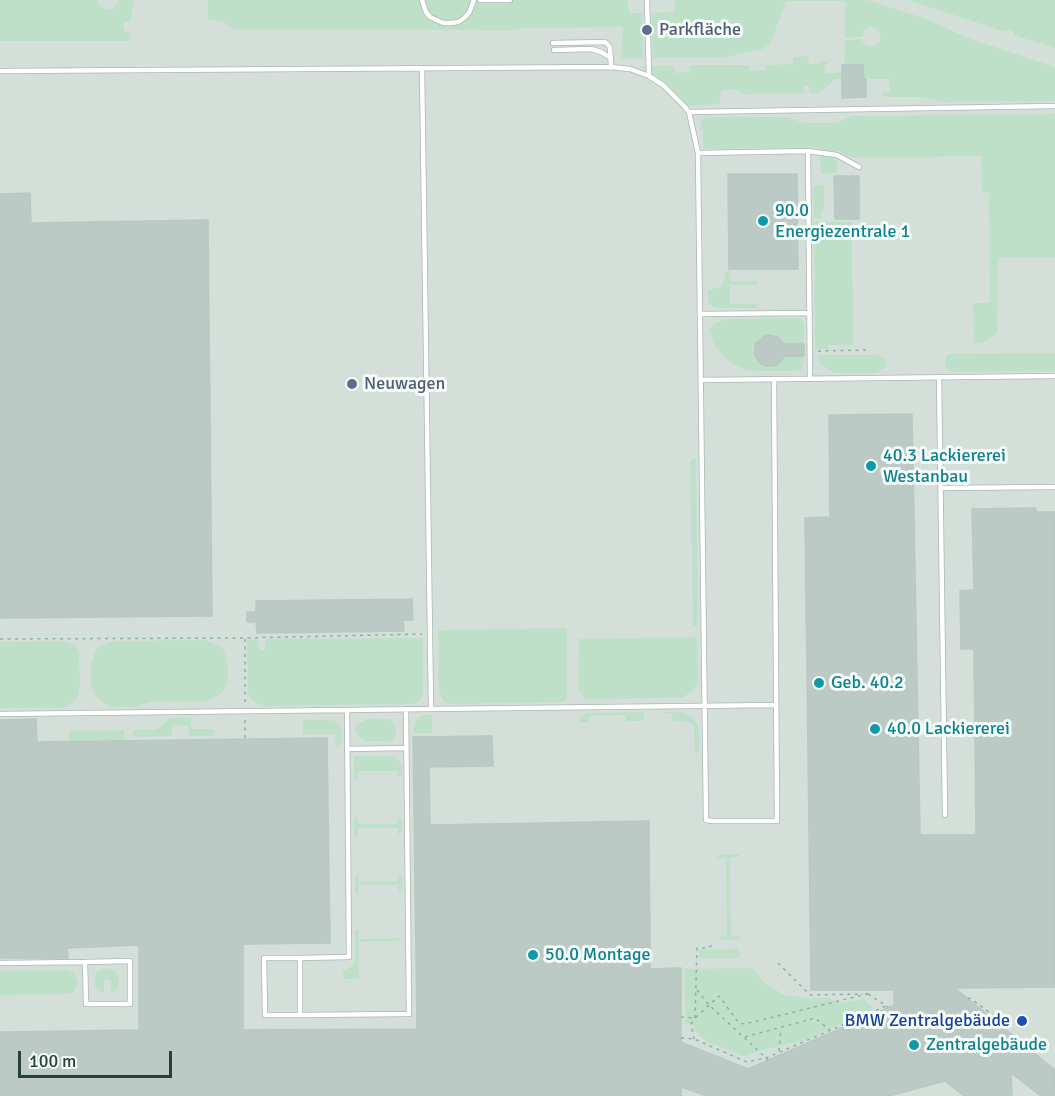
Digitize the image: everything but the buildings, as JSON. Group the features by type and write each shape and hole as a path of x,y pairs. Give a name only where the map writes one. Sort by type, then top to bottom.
{"lane":[{"path":"422,0 430,17 443,23 458,22 469,13 474,0"},
{"path":"480,0 510,0"},
{"path":"647,0 649,76"},
{"path":"553,43 605,42 610,47 611,67"},
{"path":"554,50 591,49 611,57"},
{"path":"0,71 611,67 630,69 649,76 663,85 689,112 698,153 706,820 712,822 777,821 774,379"},
{"path":"422,68 431,709"},
{"path":"689,112 1055,106"},
{"path":"698,153 808,151 837,155 859,166"},
{"path":"808,151 810,379"},
{"path":"700,314 810,313"},
{"path":"701,380 1055,376"},
{"path":"939,377 945,815"},
{"path":"940,488 1055,487"},
{"path":"0,714 776,705"},
{"path":"347,710 349,957 264,958 265,1015 409,1014 406,709"},
{"path":"347,749 406,748"},
{"path":"300,958 300,1015"},
{"path":"0,963 130,961 130,1004 86,1004 85,962"}],"path":[{"path":"810,351 866,350"},
{"path":"0,639 245,638 430,634"},
{"path":"245,638 246,739"},
{"path":"695,1018 697,948 708,948 715,943"},
{"path":"681,1038 694,1040 747,1062 767,1059 887,1006 867,994 810,995 778,963"},
{"path":"696,990 767,1059"},
{"path":"866,990 867,994"},
{"path":"694,1040 691,1024 719,996 739,1023 745,1024 867,994"},
{"path":"968,999 970,998 1006,1025"},
{"path":"681,1017 695,1018"},
{"path":"744,1038 815,1018 831,1030"},
{"path":"779,1052 781,1028"},
{"path":"1028,1048 1036,1047"}],"shaded area":[{"path":"0,0 1055,0 1055,1096 0,1096"}],"green space":[{"path":"0,0 98,0 100,6 108,10 114,8 119,0 134,0 131,21 124,22 124,31 130,31 131,41 0,41"},
{"path":"208,0 628,0 629,13 642,13 643,58 622,59 623,29 621,27 509,30 235,29 222,21 208,19"},
{"path":"675,0 867,0 927,19 965,37 1055,67 1055,101 943,102 924,97 885,97 882,93 890,92 889,79 836,79 819,93 809,93 809,85 804,86 805,93 743,94 737,90 723,90 719,104 688,106 668,84 643,69 643,66 674,66 675,73 690,72 690,65 747,65 750,66 750,71 766,70 766,65 793,64 793,57 808,56 809,64 828,62 824,66 826,73 844,72 845,40 861,39 865,45 871,47 879,43 881,37 877,29 871,27 865,29 861,37 845,38 845,1 786,1 771,42 763,49 722,58 653,58 651,13 675,12"},
{"path":"908,0 1055,0 1055,48 1014,35 1014,31 1009,29 1006,32"},
{"path":"1055,114 1055,258 998,258 997,333 982,343 974,343 973,303 990,303 989,193 982,192 981,156 853,158 837,151 821,150 818,147 703,149 700,122 709,117 787,117 803,123 836,123 851,116"},
{"path":"820,154 837,159 837,172 821,174"},
{"path":"824,185 824,211 821,211 821,218 816,218 814,217 813,186"},
{"path":"852,222 853,345 829,345 828,349 815,349 814,223"},
{"path":"729,269 731,281 757,281 757,285 730,285 730,304 758,304 756,308 715,308 708,302 708,290 722,287 725,274"},
{"path":"724,319 801,319 804,324 804,344 784,344 778,337 768,335 758,340 754,350 757,360 765,366 779,363 785,356 804,356 801,371 799,369 793,371 745,370 724,357 714,344 709,329"},
{"path":"1055,353 1055,371 954,372 945,366 946,357 949,354"},
{"path":"816,355 878,355 885,360 886,364 877,373 835,373 821,365"},
{"path":"696,459 698,626 693,626 690,462"},
{"path":"567,628 566,700 562,702 448,704 441,697 438,630"},
{"path":"697,637 698,682 693,690 682,698 585,699 578,688 579,639"},
{"path":"423,638 423,693 420,700 414,704 265,706 255,702 248,695 247,640 258,639 259,650 265,650 265,641 268,639"},
{"path":"204,640 224,650 228,665 228,680 221,694 205,701 150,702 134,707 108,707 95,696 91,685 91,665 96,649 102,645 116,641"},
{"path":"64,641 77,648 79,653 80,685 77,698 63,708 0,708 0,642"},
{"path":"642,712 644,719 642,721 626,721 626,715 590,715 589,722 578,722 587,713"},
{"path":"663,712 681,712 692,717 699,730 699,752 695,751 693,725 685,721 673,721 672,714 663,714"},
{"path":"425,715 432,715 432,733 413,733 415,721"},
{"path":"191,717 191,729 214,729 214,736 189,736 189,726 173,725 172,736 133,737 133,730 155,730 170,718"},
{"path":"367,719 392,721 396,729 394,738 391,741 362,739 354,730 357,724"},
{"path":"303,720 335,721 342,730 340,744 336,748 335,734 303,734"},
{"path":"124,730 124,740 69,741 69,731"},
{"path":"354,756 393,756 402,764 402,774 398,778 397,771 358,771 357,779 354,779"},
{"path":"354,817 358,817 358,824 398,824 398,817 402,821 402,831 398,835 398,828 358,828 358,836 354,836"},
{"path":"719,854 739,855 739,857 730,858 731,936 740,936 739,940 720,940 718,937 727,936 726,858 717,858"},
{"path":"399,873 403,878 399,893 398,885 359,885 358,893 355,893 355,879 358,875 359,881 398,881"},
{"path":"355,930 359,930 359,939 399,938 399,941 359,942 359,979 343,979 343,971 352,966 355,961"},
{"path":"737,949 740,953 739,958 699,958 699,950"},
{"path":"107,968 116,971 119,980 117,989 111,993 111,980 104,980 104,993 97,990 94,981 98,971"},
{"path":"750,968 764,982 784,995 830,998 841,1003 864,999 874,1009 805,1040 743,1056 707,1042 694,1030 693,1024 686,1023 684,969"},
{"path":"66,970 74,973 78,982 70,994 0,995 0,971"}],"place":[{"name":"Parkfläche","path":"647,30"},
{"name":"90.0 Energiezentrale 1","path":"763,221"},
{"name":"Neuwagen","path":"352,384"},
{"name":"40.3 Lackiererei Westanbau","path":"871,466"},
{"name":"Geb. 40.2","path":"819,683"},
{"name":"40.0 Lackiererei","path":"875,729"},
{"name":"50.0 Montage","path":"533,955"},
{"name":"BMW Zentralgebäude","path":"1022,1021"},
{"name":"Zentralgebäude","path":"914,1045"}]}
